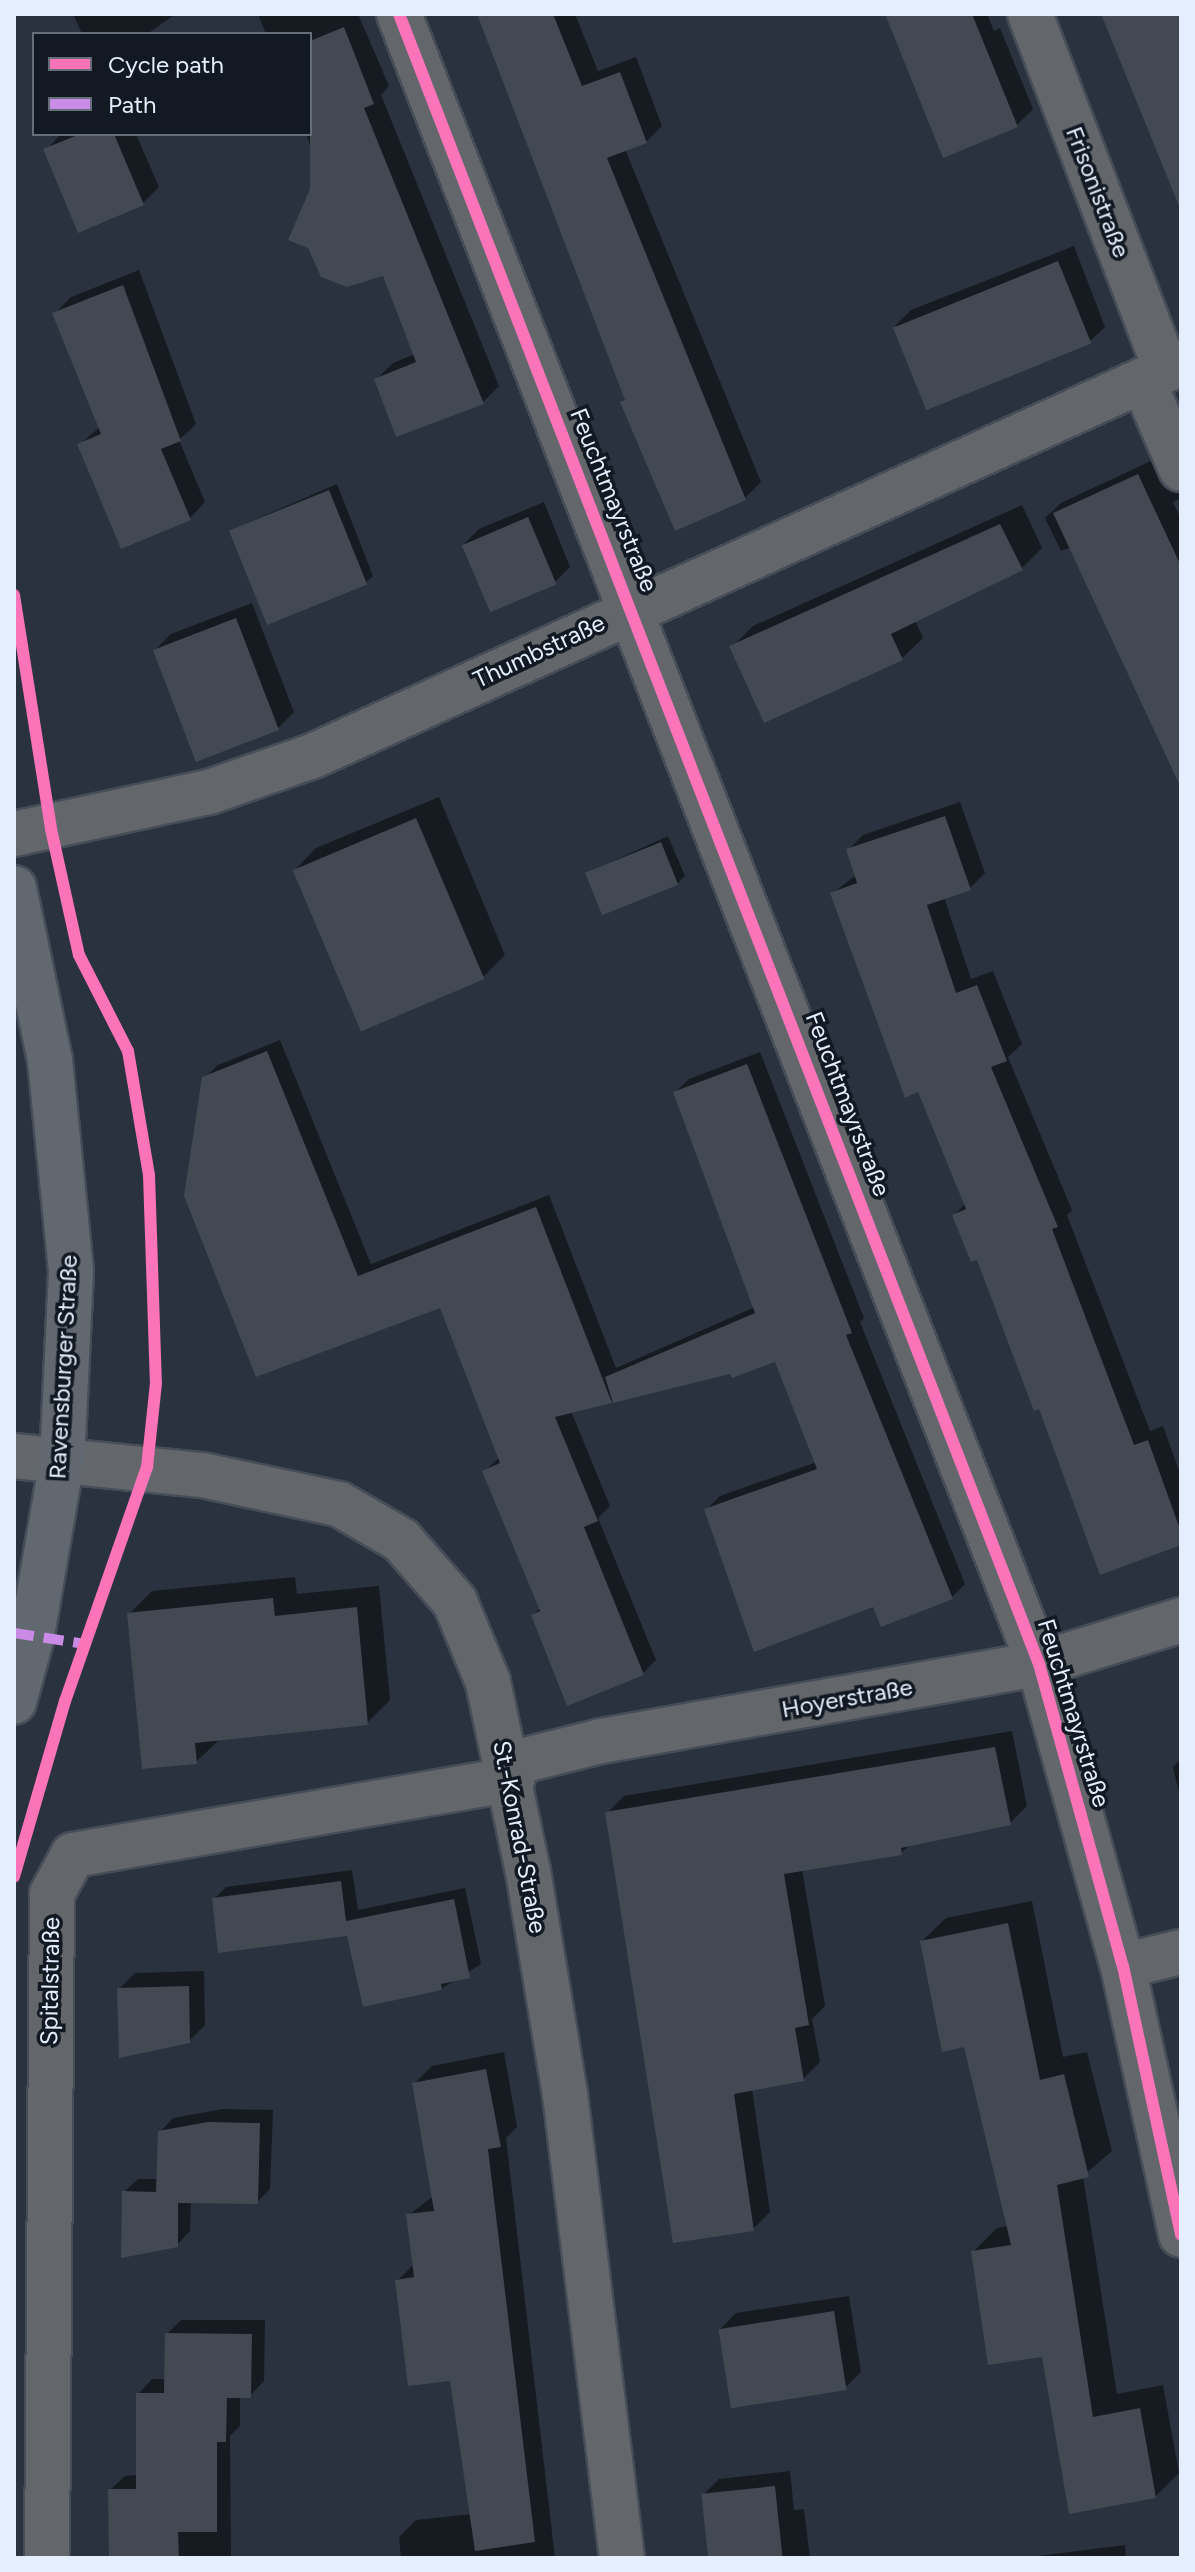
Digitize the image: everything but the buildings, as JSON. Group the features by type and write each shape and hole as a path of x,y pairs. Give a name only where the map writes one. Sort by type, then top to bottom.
{"main road":[{"name":"Ravensburger Straße","path":"14,888 50,1060 71,1272 62,1460 32,1636 14,1702"}],"street":[{"name":"Feuchtmayrstraße","path":"399,14 633,608 1039,1664 1123,1966 1181,2235"},
{"name":"Frisonistraße","path":"1030,14 1163,371 1181,469"},
{"name":"Thumbstraße","path":"14,834 209,792 315,755 633,608 1163,371"},
{"name":"St.-Konrad-Straße","path":"14,1456 202,1475 339,1504 401,1540 455,1602 488,1682 510,1772 565,2094 622,2558"},
{"name":"Hoyerstraße","path":"510,1772 601,1741 1039,1664 1181,1620"},
{"name":"Spitalstraße","path":"47,2558 52,1894 73,1855 510,1772"},
{"path":"1123,1966 1181,1952"}],"marked path":[{"path":"14,1633 85,1644"}],"cycle path":[{"path":"399,14 1039,1664 1123,1966 1181,2235"},
{"path":"14,595 51,829 79,955 128,1051 149,1175 156,1383 147,1467 65,1701 14,1877"}]}
